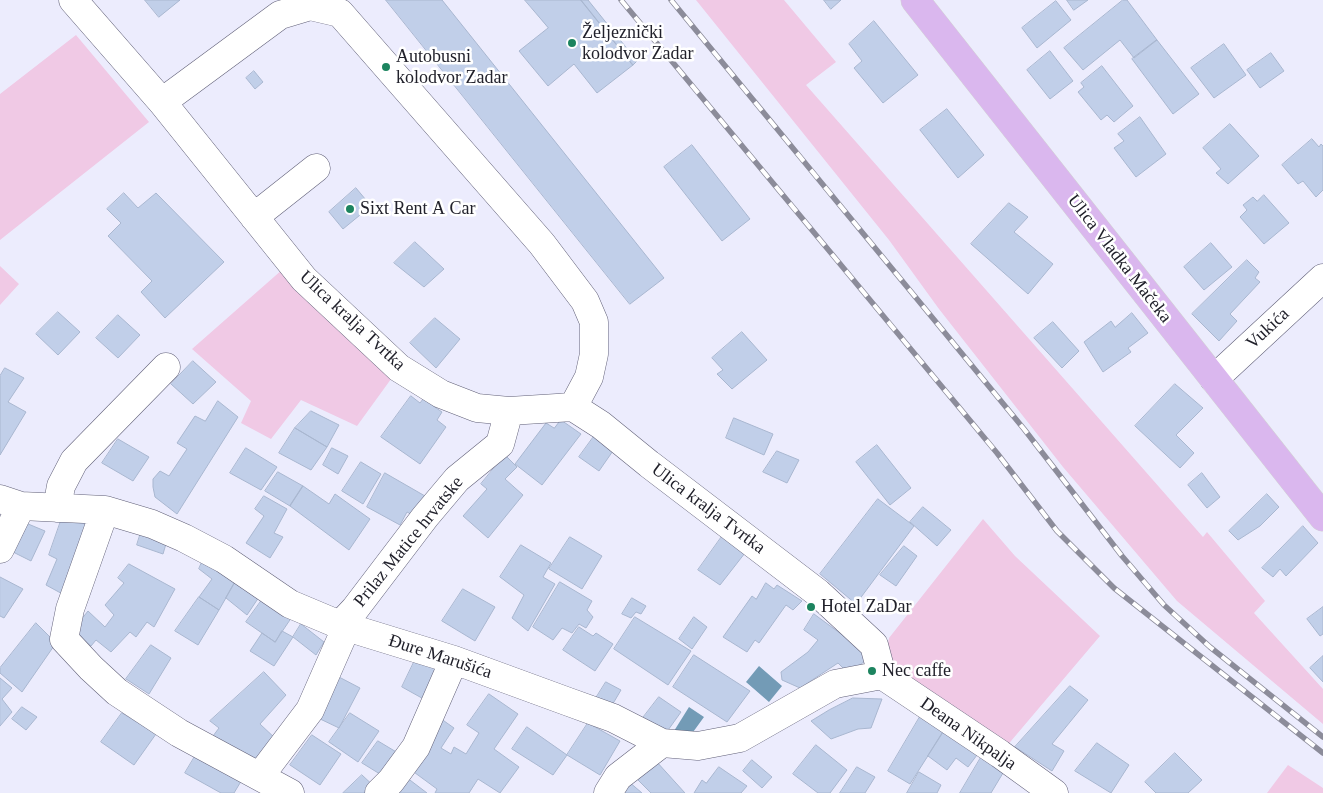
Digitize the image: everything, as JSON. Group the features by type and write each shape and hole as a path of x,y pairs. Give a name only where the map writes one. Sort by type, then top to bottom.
{"main road":[{"name":"Ulica Vladka Mačeka","path":"915,0 1323,517"}],"street":[{"name":"Ulica kralja Tvrtka","path":"73,0 162,102 304,279 399,368 441,394 477,408 509,411 573,408 601,425 818,592 874,645 882,675"},
{"path":"162,102 280,15 310,6 340,13 542,244 585,301 594,322 594,354 589,377 573,408"},
{"path":"254,216 316,168"},
{"name":"Vukića","path":"1214,379 1323,278"},
{"path":"57,508 61,486 74,461 166,367"},
{"name":"Prilaz Matice hrvatske","path":"260,776 310,710 343,626 456,479 500,444 509,411"},
{"path":"0,549 10,502"},
{"name":"Đure Marušića","path":"10,502 57,508 105,510 152,524 224,559 290,604 343,626 454,660 613,718 662,743 698,746 740,738 835,684 882,675"},
{"path":"105,510 70,609 64,639 117,692 179,733 290,793"},
{"path":"379,793 391,782 416,747 454,660"},
{"name":"Deana Nikpalja","path":"882,675 1000,754 1025,785 1054,793"},
{"path":"608,793 618,777 662,743"}],"shaded area":[{"path":"696,0 784,0 836,62 806,85 1203,537 1207,532 1265,601 1254,613 1323,689 1323,724 1177,601 1063,467 939,309 889,240"},
{"path":"76,35 149,122 0,240 0,94"},
{"path":"0,266 19,284 0,305"},
{"path":"283,269 399,368 357,426 301,400 271,439 241,423 251,401 192,349"},
{"path":"983,519 1015,556 1100,636 1000,754 882,675 889,638"},
{"path":"1288,765 1323,788 1323,793 1267,793"}],"water":[{"path":"759,666 782,686 769,702 746,682"},
{"path":"689,707 704,717 688,739 674,731"}],"building":[{"path":"145,0 180,0 159,17"},
{"path":"386,0 442,0 664,278 630,304"},
{"name":"Željeznički kolodvor Zadar","path":"525,0 581,0 633,65 597,93 574,64 548,86 519,51 548,28"},
{"path":"581,0 588,0 637,61 633,65"},
{"path":"824,0 841,0 831,9"},
{"path":"1067,0 1088,0 1074,10"},
{"path":"1123,0 1127,0 1157,40 1134,58 1120,40 1083,70 1064,48"},
{"path":"1056,1 1071,20 1037,48 1022,28"},
{"path":"874,21 918,75 883,103 854,68 862,61 849,44"},
{"path":"1157,40 1199,94 1173,114 1132,59"},
{"path":"1224,44 1246,75 1214,98 1191,68"},
{"path":"1050,51 1073,81 1050,99 1027,70"},
{"path":"1271,53 1284,71 1260,88 1247,70"},
{"path":"1102,66 1133,106 1114,122 1107,115 1101,120 1078,92 1084,87 1081,83"},
{"path":"254,71 263,82 255,89 246,78"},
{"path":"947,109 984,155 958,178 920,130"},
{"path":"1140,117 1166,154 1136,177 1114,148 1124,141 1118,134"},
{"path":"1230,124 1259,156 1228,184 1216,173 1221,169 1203,148"},
{"path":"1312,139 1319,147 1321,144 1323,146 1323,190 1316,197 1303,181 1298,184 1282,165"},
{"path":"692,145 750,219 722,241 664,167"},
{"name":"Sixt Rent A Car","path":"356,188 371,206 343,229 329,212"},
{"path":"124,193 138,208 156,193 224,262 165,318 141,292 152,281 108,236 121,223 107,209"},
{"path":"1264,195 1289,223 1264,244 1240,217 1247,210 1243,205 1253,197 1257,201"},
{"path":"1009,203 1028,217 1014,232 1053,264 1028,294 971,244"},
{"path":"415,242 444,269 424,287 394,263"},
{"path":"1211,243 1232,267 1204,290 1184,267"},
{"path":"1247,260 1259,272 1255,278 1260,282 1230,314 1237,321 1219,341 1192,314"},
{"path":"58,312 80,332 58,355 36,334"},
{"path":"1132,313 1148,333 1128,348 1131,352 1103,372 1084,342 1111,321 1115,327"},
{"path":"118,315 140,335 118,358 96,338"},
{"path":"435,318 460,339 436,368 410,343"},
{"path":"1053,322 1079,351 1062,368 1034,338"},
{"path":"742,332 767,360 732,389 717,374 723,370 712,358"},
{"path":"193,361 216,382 193,404 171,384"},
{"path":"5,368 24,378 8,402 26,412 0,455 0,376"},
{"path":"1175,384 1203,408 1176,435 1194,453 1180,468 1135,426"},
{"path":"411,396 420,403 423,399 442,412 437,420 446,427 420,464 381,437"},
{"path":"218,401 238,417 177,514 155,497 153,479 160,471 169,476 187,449 177,443 195,416 205,421"},
{"path":"311,411 339,425 327,447 295,428"},
{"path":"734,418 773,434 764,455 726,438"},
{"path":"561,420 581,434 542,485 515,464 546,423 554,428"},
{"path":"295,428 327,447 311,470 279,453"},
{"path":"595,435 615,448 599,471 579,457"},
{"path":"118,439 149,457 133,481 102,463"},
{"path":"877,445 911,488 890,505 856,462"},
{"path":"246,448 277,467 261,490 230,473"},
{"path":"332,448 348,456 338,474 323,465"},
{"path":"777,451 799,460 787,483 763,472"},
{"path":"505,455 517,467 505,479 523,495 488,538 463,516 487,489 481,484"},
{"path":"361,462 381,474 363,504 342,491"},
{"path":"278,472 303,486 290,506 265,491"},
{"path":"385,473 425,496 415,516 407,512 400,525 367,507"},
{"path":"1202,473 1220,497 1207,508 1188,485"},
{"path":"303,486 329,504 335,494 370,519 349,550 290,506"},
{"path":"1267,494 1279,507 1260,526 1238,540 1229,531"},
{"path":"264,496 287,509 274,533 283,537 270,558 246,543 264,516 255,509"},
{"path":"878,499 914,526 856,604 820,574"},
{"path":"923,507 951,530 937,546 910,522"},
{"path":"63,515 98,522 68,597 46,585 57,559 49,555"},
{"path":"21,521 45,531 31,561 7,549"},
{"path":"1303,526 1318,543 1286,576 1280,569 1273,577 1262,568"},
{"path":"142,529 168,537 163,554 137,545"},
{"path":"723,535 745,553 720,585 698,570"},
{"path":"570,537 602,556 582,589 549,569"},
{"path":"521,545 551,563 543,577 555,584 528,631 512,618 524,595 500,577"},
{"path":"904,546 917,556 896,586 880,575"},
{"path":"205,555 239,575 219,610 199,597 212,579 199,569"},
{"path":"129,564 175,589 154,627 147,622 136,637 130,632 111,652 96,640 91,646 73,630 88,611 105,627 114,615 105,605 124,583 118,578"},
{"path":"239,575 263,591 247,615 226,598"},
{"path":"0,577 23,589 4,618 0,616"},
{"path":"560,582 592,601 587,610 593,617 586,628 579,624 572,633 562,628 553,640 533,627"},
{"path":"766,583 774,589 777,585 802,601 793,610 786,605 759,643 755,640 747,652 723,637 752,596 756,599"},
{"path":"463,589 495,607 475,641 442,621"},
{"path":"267,593 296,611 275,642 246,622"},
{"path":"199,597 219,610 198,645 175,631"},
{"path":"632,598 646,606 641,614 636,612 631,618 622,614"},
{"path":"1323,607 1323,634 1320,636 1307,619"},
{"path":"814,614 871,656 849,674 838,663 800,688 782,680 781,672 808,652 818,640 804,630"},
{"path":"635,617 691,651 668,685 614,649"},
{"path":"694,617 707,627 692,649 679,639"},
{"path":"36,623 56,643 22,692 0,673 0,668"},
{"path":"301,624 324,642 316,655 293,637"},
{"path":"579,627 593,636 596,633 613,644 595,671 563,650"},
{"path":"282,631 293,637 274,666 250,651 262,633 275,642"},
{"path":"151,645 171,658 149,694 126,679"},
{"path":"694,655 750,691 727,722 673,687"},
{"path":"1323,656 1323,682 1310,668"},
{"path":"416,658 443,672 429,702 402,687"},
{"path":"264,672 286,695 260,724 277,740 261,764 213,736 219,728 210,721"},
{"path":"339,677 360,688 339,728 316,717"},
{"path":"0,678 12,688 2,699 12,712 0,726"},
{"path":"606,682 621,690 611,707 596,698"},
{"path":"1070,686 1088,700 1052,744 1064,751 1052,771 1015,747"},
{"path":"489,694 518,714 494,749 519,767 500,793 478,779 469,793 435,793 437,789 407,767 437,716 454,728 441,748 451,754 454,747 466,754 479,733 467,725"},
{"path":"659,697 681,712 666,733 642,719"},
{"path":"853,698 882,699 871,728 858,729 831,739 811,721 829,710"},
{"path":"22,707 37,717 26,730 12,719"},
{"path":"122,713 156,734 134,765 101,742"},
{"path":"350,713 379,731 358,762 329,742"},
{"path":"921,715 945,729 910,784 888,771"},
{"path":"588,723 620,741 600,775 567,755"},
{"path":"527,727 567,755 553,775 512,749"},
{"path":"945,729 980,751 968,767 956,758 947,770 928,756"},
{"path":"312,735 341,754 320,785 290,765"},
{"path":"378,741 403,756 388,779 362,763"},
{"path":"1097,743 1129,765 1111,793 1075,771"},
{"path":"816,745 847,770 830,793 818,793 793,774"},
{"path":"200,748 246,773 234,793 221,793 185,773"},
{"path":"1175,753 1202,780 1188,793 1156,793 1145,782"},
{"path":"983,754 1006,768 991,793 960,793"},
{"path":"752,760 772,777 762,788 743,771"},
{"path":"656,761 685,793 651,793 635,777"},
{"path":"719,767 747,786 741,793 694,793 702,780 706,783"},
{"path":"857,767 875,777 865,793 840,793"},
{"path":"919,772 941,785 937,793 907,793"},
{"path":"402,774 427,793 384,793"},
{"path":"362,775 377,789 372,793 343,793"},
{"path":"628,781 642,793 618,793"}],"railway":[{"path":"621,0 997,453 1057,531 1114,588 1323,753"},
{"path":"671,0 1024,429 1122,556 1164,605 1210,647 1323,737"}],"place":[{"name":"Željeznički kolodvor Zadar","path":"572,43"},
{"name":"Autobusni kolodvor Zadar","path":"386,67"},
{"name":"Sixt Rent A Car","path":"350,209"},
{"name":"Hotel ZaDar","path":"811,607"},
{"name":"Nec caffe","path":"872,671"}]}
